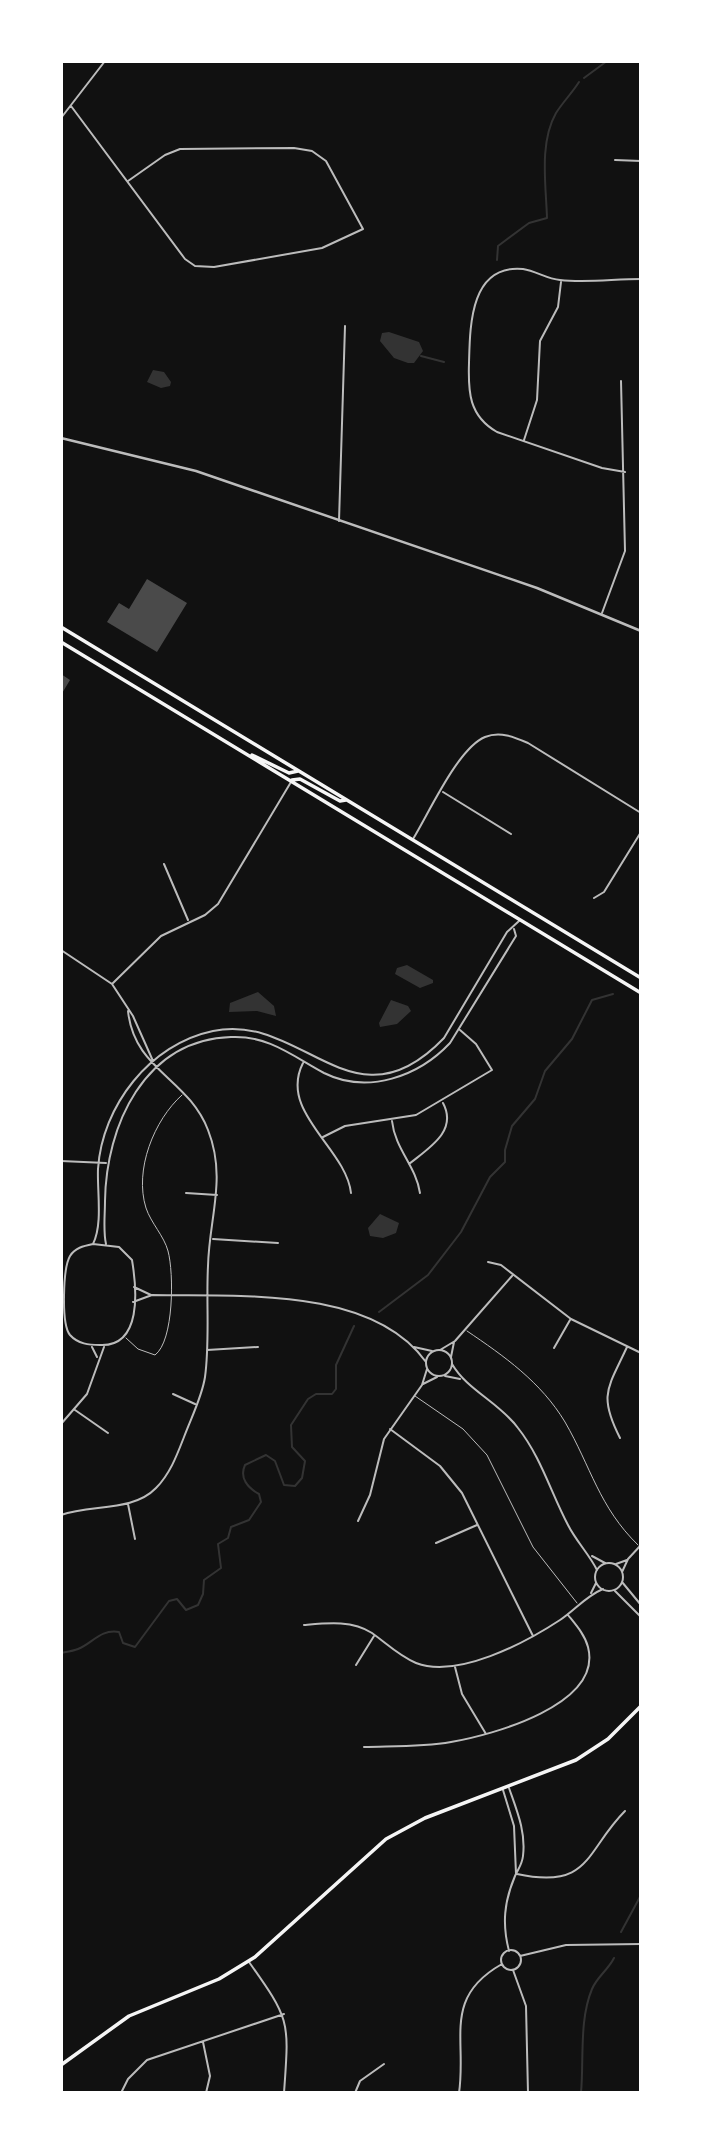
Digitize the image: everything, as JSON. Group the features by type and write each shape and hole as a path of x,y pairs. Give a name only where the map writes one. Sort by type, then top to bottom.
{"main road":[{"path":"61,626 641,978"},
{"path":"61,642 641,993"},
{"path":"249,755 261,757 289,773 298,771"},
{"path":"292,781 300,779 340,802 346,800"},
{"path":"61,2065 129,2016 225,1976 249,1962 386,1839 425,1818 565,1766 592,1751 641,1706"}],"street":[{"path":"61,118 105,61"},
{"path":"71,106 185,258 200,268 322,248 363,229 326,161 317,153 304,149 186,148 164,155 128,181"},
{"path":"615,160 641,160"},
{"path":"625,472 602,468 490,428 471,403 468,387 471,311 486,285 502,272 522,269 561,281 641,279"},
{"path":"524,441 537,400 540,341 558,307 561,281"},
{"path":"339,522 345,326"},
{"path":"602,613 625,551 621,381"},
{"path":"61,438 162,460 537,588 641,631"},
{"path":"412,840 463,755 486,737 508,735 528,743 641,813"},
{"path":"112,984 161,936 205,915 218,904 292,781"},
{"path":"442,792 511,834"},
{"path":"594,898 604,892 641,832"},
{"path":"164,864 189,921"},
{"path":"93,1244 102,1141 115,1109 134,1080 153,1062 198,1035 231,1028 264,1032 282,1039 331,1067 352,1073 370,1074 403,1068 432,1051 444,1038 508,932 519,920"},
{"path":"106,1244 107,1163 123,1113 140,1086 158,1068 201,1043 231,1037 262,1040 328,1075 350,1081 387,1080 423,1067 450,1043 516,936 514,928"},
{"path":"61,950 112,984 153,1062 201,1116 211,1138 218,1167 205,1377 163,1480 149,1494 128,1503 61,1515"},
{"path":"128,1011 132,1037 146,1058 153,1062"},
{"path":"323,1137 345,1126 392,1121 416,1115 492,1070 476,1044 459,1029"},
{"path":"304,1061 298,1077 298,1095 346,1174 351,1193"},
{"path":"409,1164 447,1130 449,1117 442,1102"},
{"path":"392,1121 396,1142 409,1164 420,1193"},
{"path":"61,1161 107,1163"},
{"path":"186,1193 218,1195"},
{"path":"212,1239 278,1243"},
{"path":"93,1244 106,1244 119,1247 129,1256 134,1287 132,1325 126,1338 105,1346 90,1345 75,1339 68,1331 63,1300 66,1266 72,1253 93,1244"},
{"path":"488,1262 500,1265 571,1319 641,1353"},
{"path":"133,1302 152,1295 170,1295 276,1297 325,1305 371,1321 413,1346 433,1352 455,1341 513,1275"},
{"path":"61,1286 65,1285"},
{"path":"134,1287 152,1295"},
{"path":"554,1348 571,1319"},
{"path":"455,1341 452,1364 463,1379 498,1405 519,1429 535,1453 568,1525 590,1555 597,1570 596,1582 590,1595"},
{"path":"90,1345 98,1358"},
{"path":"61,1424 93,1383 98,1358 105,1346"},
{"path":"358,1521 374,1481 379,1452 390,1429 422,1385 427,1369 413,1346"},
{"path":"620,1438 606,1409 606,1397 628,1346"},
{"path":"206,1350 258,1347"},
{"path":"440,1350 451,1357"},
{"path":"425,1362 433,1352"},
{"path":"444,1376 452,1364"},
{"path":"427,1369 437,1377"},
{"path":"422,1385 437,1377 463,1379"},
{"path":"173,1394 196,1404"},
{"path":"75,1409 108,1433"},
{"path":"390,1429 425,1452 453,1479 533,1636"},
{"path":"128,1503 135,1539"},
{"path":"436,1543 477,1524"},
{"path":"640,1546 628,1559 622,1572 622,1582 641,1605"},
{"path":"590,1555 606,1564 628,1559"},
{"path":"597,1570 606,1564"},
{"path":"614,1564 622,1572"},
{"path":"596,1582 603,1589"},
{"path":"614,1590 622,1582"},
{"path":"304,1625 342,1623 374,1635 417,1663 444,1668 503,1651 533,1636 590,1595 603,1589 614,1590 641,1618"},
{"path":"364,1746 434,1744 486,1734 554,1706 583,1683 589,1668 588,1647 567,1614"},
{"path":"356,1665 374,1635"},
{"path":"455,1666 462,1694 486,1734"},
{"path":"509,1788 523,1834 521,1866 516,1874 503,1921 509,1951"},
{"path":"503,1790 514,1826 516,1874"},
{"path":"516,1874 542,1878 572,1872 593,1857 610,1825 625,1811"},
{"path":"509,1951 520,1956 566,1945 641,1944"},
{"path":"458,2093 459,2022 463,2004 481,1978 502,1964 503,1955 509,1951"},
{"path":"513,1970 521,1964 520,1956"},
{"path":"249,1962 284,2014 288,2031 284,2093"},
{"path":"502,1964 513,1970 526,2006 528,2093"},
{"path":"121,2093 128,2079 147,2060 284,2014"},
{"path":"202,2041 210,2076 206,2093"},
{"path":"355,2093 360,2081 384,2064"}],"lane":[{"path":"126,1338 149,1355 159,1352 167,1336 169,1256 146,1209 145,1167 161,1120 184,1094"},
{"path":"465,1329 522,1371 546,1396 564,1421 612,1517 640,1546"},
{"path":"414,1396 463,1429 487,1455 533,1547 579,1605"}],"shaded area":[{"path":"389,332 419,342 423,351 414,363 394,358 380,341 382,333"},
{"path":"153,370 164,372 171,382 170,386 161,388 147,382"},
{"path":"407,965 433,980 433,983 420,988 395,974 397,968"},
{"path":"258,992 274,1006 276,1016 257,1011 229,1012 230,1003"},
{"path":"391,1000 408,1006 411,1011 397,1024 380,1027 379,1023"},
{"path":"380,1214 399,1223 396,1233 383,1238 370,1236 368,1228"}],"building":[{"path":"147,579 187,603 157,652 107,622 119,603 129,609"},
{"path":"61,674 70,680 61,695"}],"waterway":[{"path":"584,78 607,61"},
{"path":"497,260 498,246 529,223 547,218 547,137 556,113 579,82"},
{"path":"421,356 444,362"},
{"path":"379,1312 428,1275 461,1232 490,1177 505,1162 505,1150 512,1126 535,1099 545,1071 572,1039 592,1000 613,994"},
{"path":"61,1653 78,1649 102,1634 112,1632 119,1632 123,1643 135,1647 169,1601 177,1599 186,1610 198,1605 203,1594 204,1580 221,1568 218,1544 228,1538 231,1527 249,1520 261,1502 259,1494 248,1486 244,1478 245,1465 266,1455 275,1461 284,1485 295,1486 302,1478 305,1461 292,1447 291,1425 308,1399 316,1394 332,1394 336,1389 336,1365 354,1326"},
{"path":"621,1932 641,1895"},
{"path":"581,2093 588,2001 594,1985 614,1958"}]}
